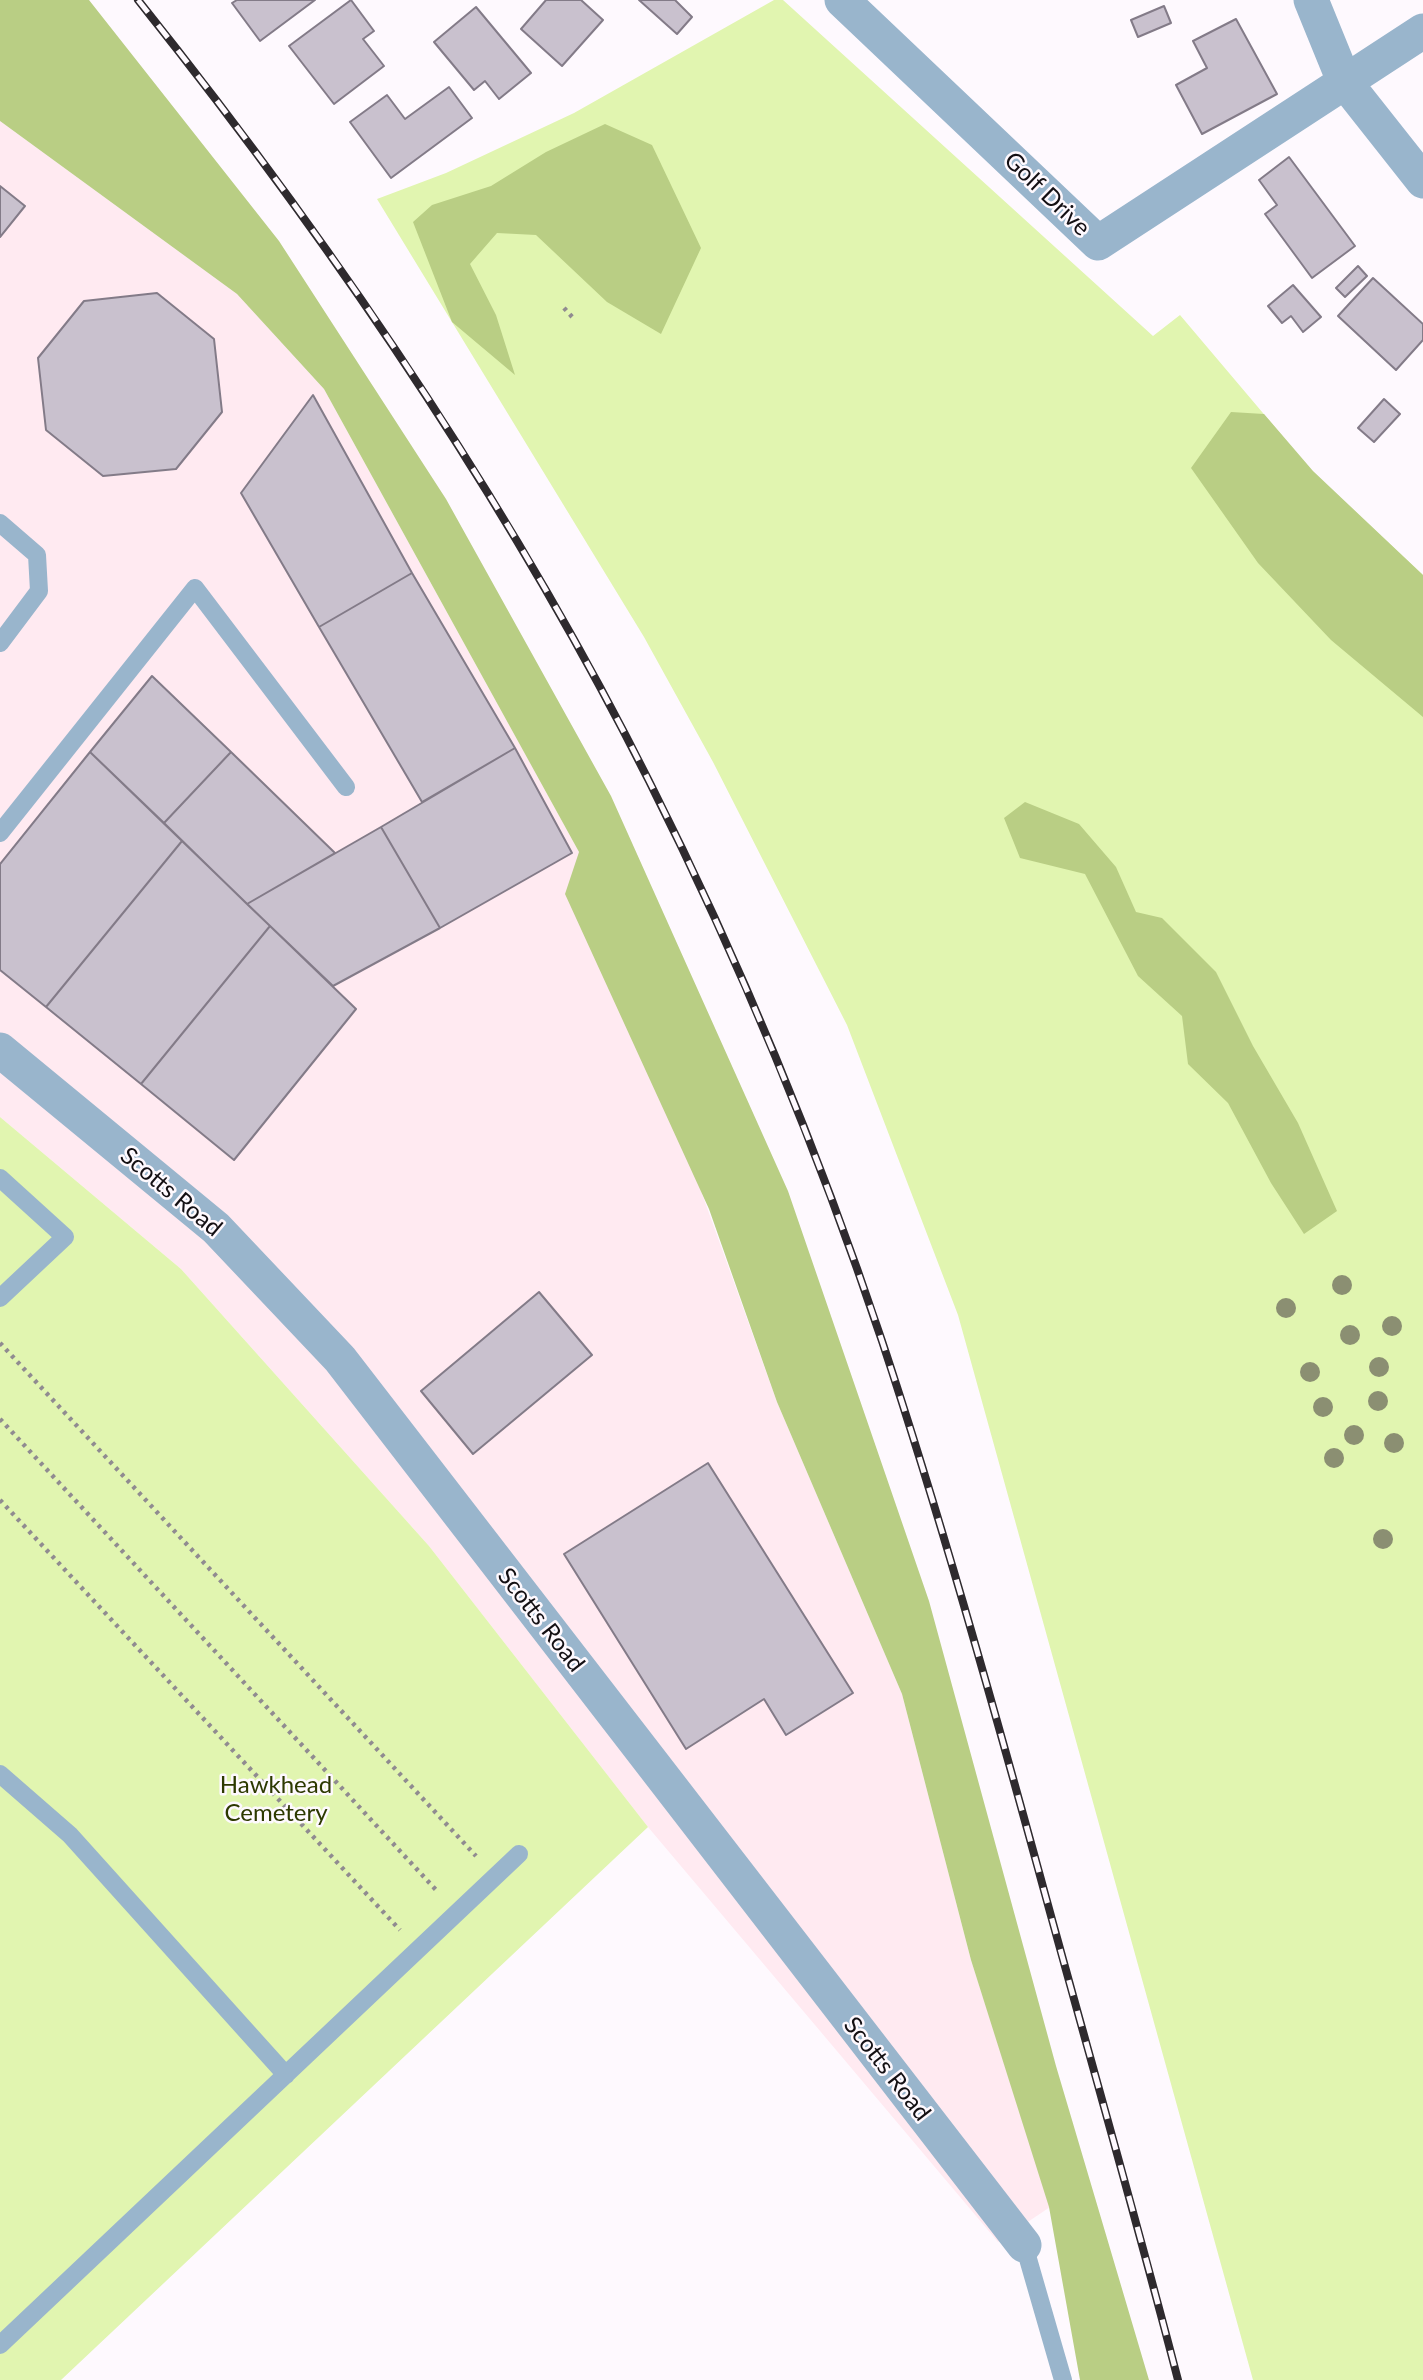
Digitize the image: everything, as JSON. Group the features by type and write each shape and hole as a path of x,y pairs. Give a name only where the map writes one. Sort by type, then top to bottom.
{"street":[{"name":"Golf Drive","path":"842,0 1098,243 1345,81"},
{"path":"1311,0 1345,81 1423,181"},
{"path":"1345,81 1423,31"},
{"name":"Scotts Road","path":"0,1050 216,1228 340,1359 1024,2245"}],"lane":[{"path":"0,523 37,555 39,591 0,643"},
{"path":"0,833 195,588 346,787"},
{"path":"0,1178 65,1237 0,1298"},
{"path":"0,1774 70,1835 286,2075"},
{"path":"0,2344 519,1854"},
{"path":"1024,2245 1063,2380"}],"path":[{"path":"564,308 574,319"},
{"path":"0,1343 495,1877"},
{"path":"0,1419 457,1913"},
{"path":"0,1500 418,1950"}],"shaded area":[{"path":"0,121 237,294 324,389 579,852 777,1402 902,1694 971,1960 1050,2207 998,2242 648,1827 429,1546 181,1269 0,1117"}],"green space":[{"path":"0,0 89,0 279,241 446,499 611,796 788,1191 929,1601 1056,2066 1149,2380 1080,2380 1049,2207 971,1960 902,1694 777,1402 709,1209 565,894 579,852 324,389 237,294 0,121"},
{"path":"774,0 783,0 1153,336 1180,315 1312,471 1423,575 1423,2380 1253,2380 958,1315 847,1025 713,762 644,637 377,199 446,173 574,113"},
{"path":"605,124 652,145 701,248 661,334 607,302 536,235 497,233 470,264 496,315 515,375 452,322 413,222 432,205 491,186 546,152"},
{"path":"1231,412 1264,414 1313,471 1423,575 1423,717 1331,640 1258,563 1191,468"},
{"path":"1025,802 1079,824 1116,867 1136,912 1162,918 1216,972 1253,1046 1298,1123 1337,1211 1304,1234 1271,1183 1228,1103 1188,1064 1182,1016 1138,976 1085,874 1020,858 1004,818"},
{"name":"Hawkhead Cemetery","path":"0,1117 181,1269 429,1546 648,1827 61,2380 0,2380"}],"building":[{"path":"237,0 315,0 260,41 232,3"},
{"path":"351,0 374,31 363,39 384,66 334,104 289,46"},
{"path":"546,0 581,0 603,20 562,66 521,29"},
{"path":"639,0 675,0 692,17 677,34"},
{"path":"1164,6 1171,23 1138,37 1131,20"},
{"path":"476,7 531,73 499,99 485,81 474,90 434,42"},
{"path":"1236,19 1277,94 1202,134 1176,85 1207,68 1193,41"},
{"path":"449,87 472,118 391,178 350,122 387,95 405,119"},
{"path":"1289,157 1355,246 1312,278 1265,214 1277,205 1259,180"},
{"path":"0,186 25,206 0,237"},
{"path":"1358,266 1367,276 1345,297 1336,288"},
{"path":"1373,278 1423,324 1423,340 1396,370 1338,316"},
{"path":"1293,285 1321,317 1303,332 1291,316 1282,323 1268,306"},
{"path":"157,293 214,339 222,412 176,469 103,476 46,430 38,358 84,301"},
{"path":"313,395 412,573 319,627 241,493"},
{"path":"1384,399 1400,414 1374,442 1358,428"},
{"path":"412,573 515,748 422,802 319,627"},
{"path":"152,676 231,752 164,823 90,752"},
{"path":"515,748 572,853 440,928 381,827"},
{"path":"90,752 182,841 46,1007 0,970 0,864"},
{"path":"231,752 335,853 247,904 164,823"},
{"path":"381,827 440,928 333,986 247,904"},
{"path":"182,841 270,926 141,1084 46,1007"},
{"path":"270,926 356,1009 234,1160 141,1084"},
{"path":"539,1292 592,1355 473,1454 421,1391"},
{"path":"708,1463 853,1693 786,1735 764,1699 686,1749 564,1554"}],"railway":[{"path":"138,0 210,92 348,281 477,476 595,677 682,848 745,986 832,1199 882,1341 924,1473 1002,1739 1178,2380"}]}
